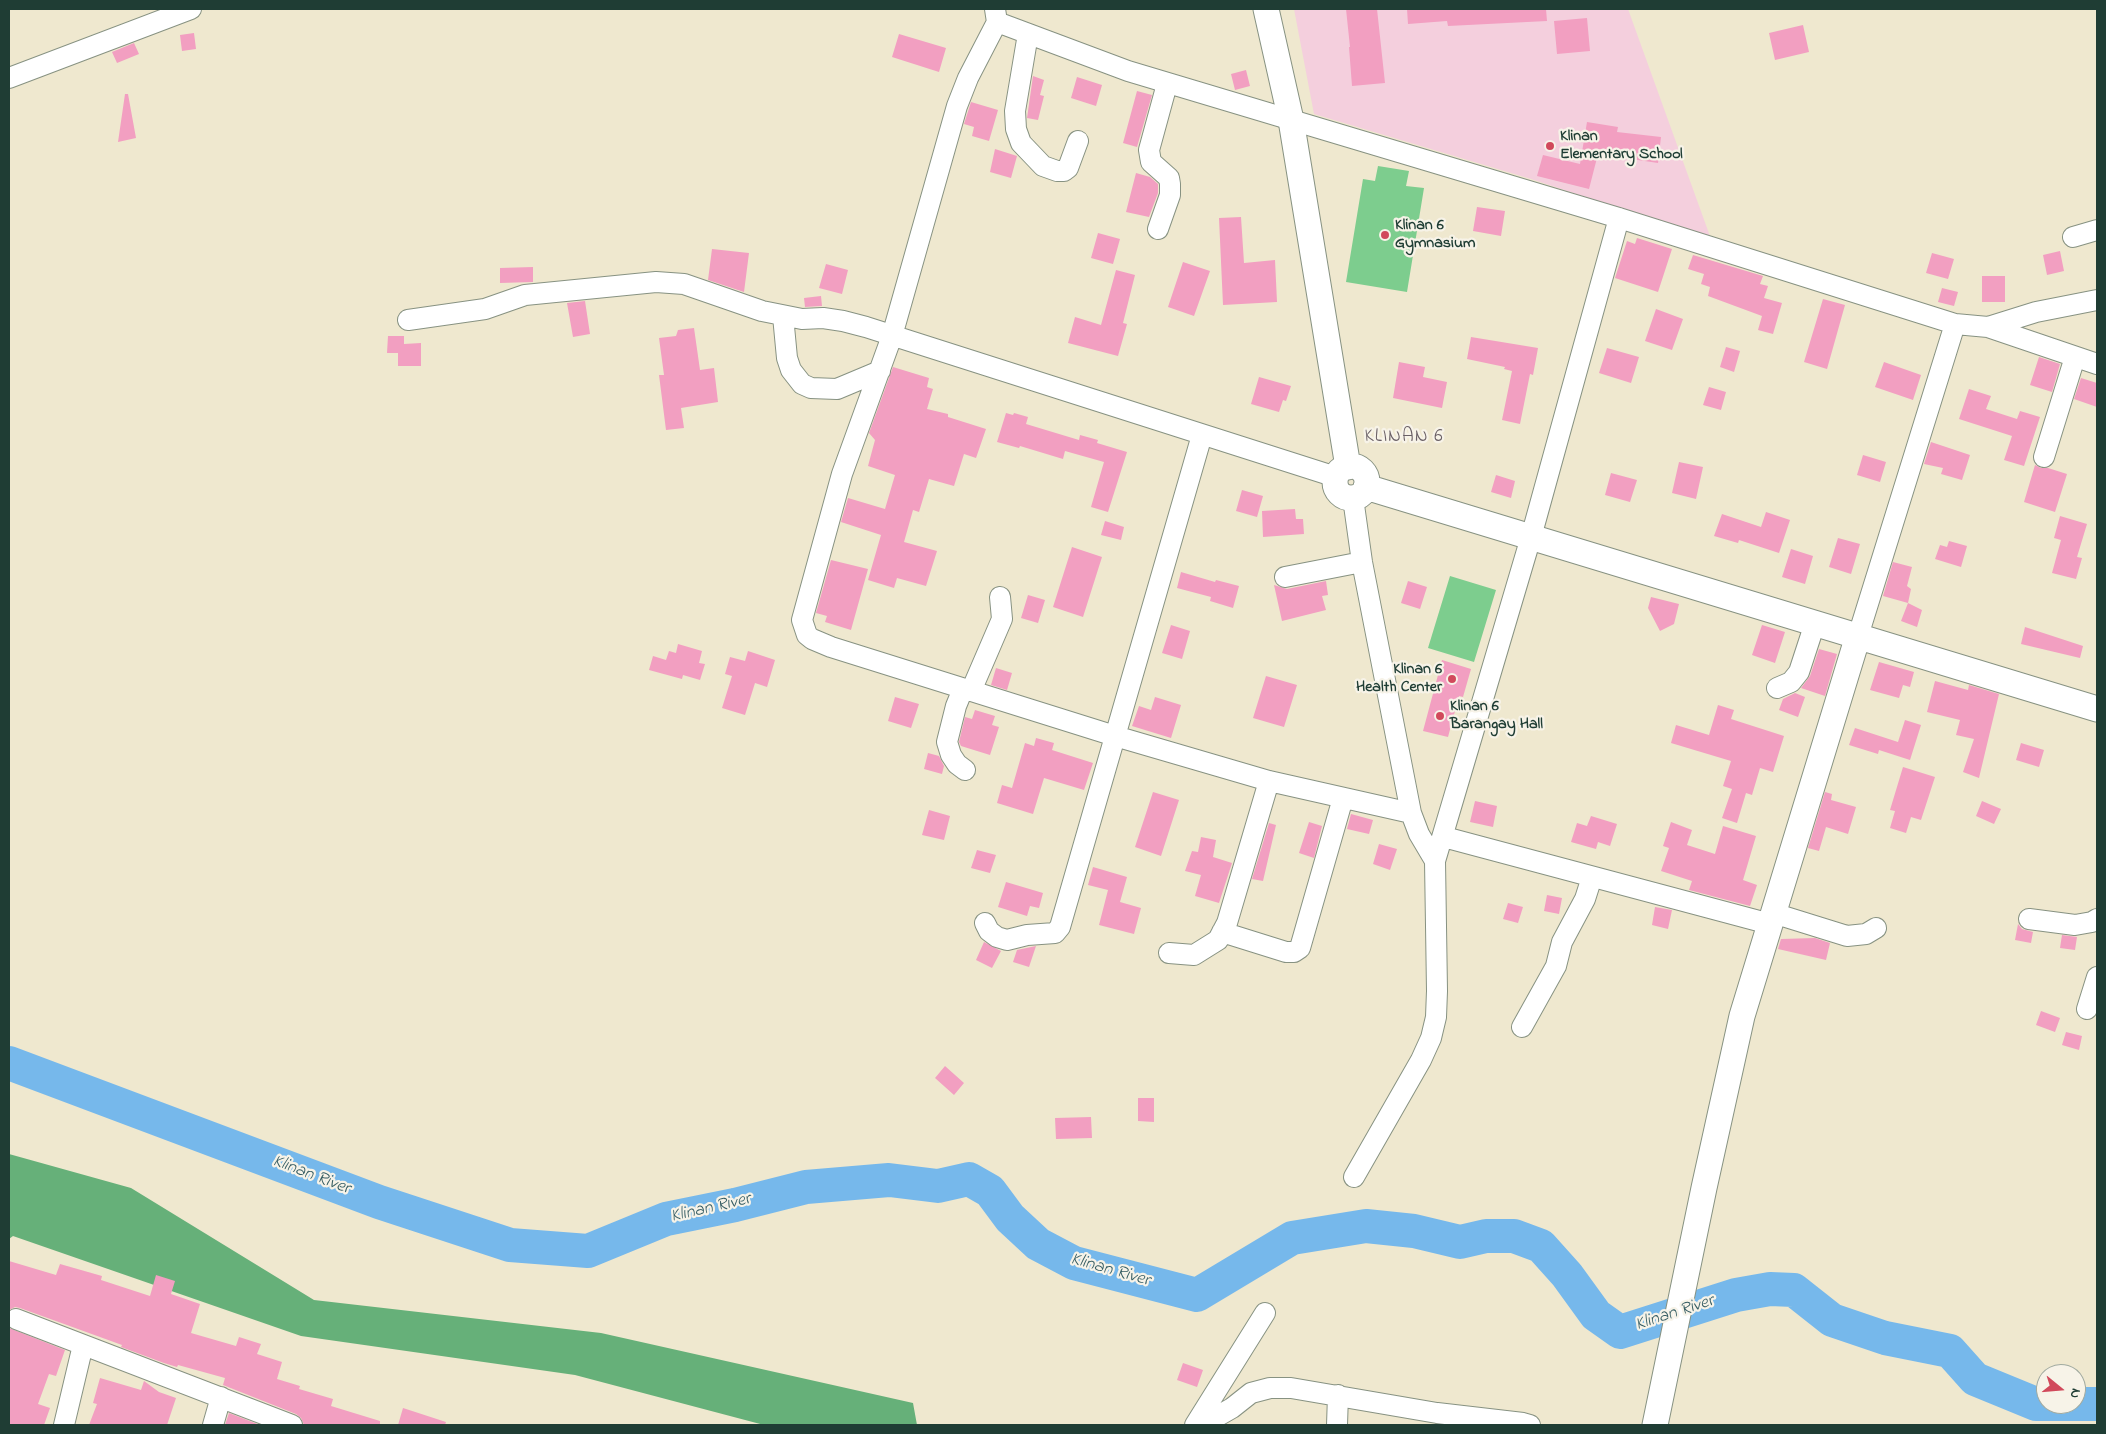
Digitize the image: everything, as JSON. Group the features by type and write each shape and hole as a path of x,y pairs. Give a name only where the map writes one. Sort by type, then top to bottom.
{"street":[{"path":"9,78 191,9"},
{"path":"1266,9 1290,120 1342,472"},
{"path":"1411,812 1269,781 1115,736 831,648 812,640 807,635 802,620 842,474 892,336 957,106 996,15 1028,34 1128,72 1619,218 1955,324 1988,327 2097,364"},
{"path":"1028,34 1015,111 1016,129 1021,143 1043,166 1057,171 1064,171 1068,168 1078,141"},
{"path":"1158,229 1170,194 1170,184 1169,178 1151,162 1148,150 1167,84"},
{"path":"1354,1177 1421,1060 1431,1038 1436,1017 1435,862 1444,837 1531,537 1619,218"},
{"path":"2073,237 2097,230"},
{"path":"408,320 485,309 525,295 656,282 684,284 762,311 784,316 843,321 1202,435 1342,472 1353,466 1365,476 1359,492 1362,562 1411,812 1419,834 1435,862"},
{"path":"1988,327 2036,312 2097,300"},
{"path":"784,316 787,358 791,370 802,384 811,388 837,389 880,371"},
{"path":"1655,1425 1742,1016 1955,324"},
{"path":"2044,457 2075,357"},
{"path":"985,923 989,931 997,937 1007,940 1027,935 1055,933 1060,927 1202,435"},
{"path":"1359,492 1531,537 2097,709"},
{"path":"1284,577 1362,562"},
{"path":"965,770 957,764 951,755 947,742 956,706 967,690 1002,619 1000,597"},
{"path":"1778,688 1791,682 1799,672 1815,623"},
{"path":"1169,953 1194,955 1218,940 1227,923 1269,781"},
{"path":"1222,932 1286,952 1294,952 1300,948 1343,798"},
{"path":"1444,837 1592,877 1847,936 1866,934 1876,928"},
{"path":"1522,1027 1556,966 1562,942 1585,899 1592,877"},
{"path":"2029,919 2075,925 2092,922 2097,919"},
{"path":"2087,1009 2097,977"},
{"path":"1197,1421 1265,1314"},
{"path":"16,1319 292,1425"},
{"path":"64,1425 83,1345"},
{"path":"1197,1421 1218,1416 1251,1394 1270,1388 1291,1388 1338,1395 1458,1421 1524,1422 1530,1425"},
{"path":"1337,1425 1338,1395"},
{"path":"213,1425 221,1397"}],"shaded area":[{"name":"Klinan Elementary School","path":"1294,9 1628,9 1711,239 1531,179 1314,114"}],"green space":[{"name":"Klinan 6 Gymnasium","path":"1378,166 1409,171 1406,186 1424,188 1407,292 1346,282 1363,179 1375,181"},
{"path":"1450,576 1496,590 1474,662 1428,648"},
{"path":"9,1154 131,1188 314,1300 601,1333 913,1403 917,1425 764,1425 575,1375 301,1336 13,1236 9,1239"}],"building":[{"path":"1346,9 1377,9 1385,83 1352,86"},
{"path":"1407,9 1546,9 1547,21 1448,26 1447,21 1408,24"},
{"path":"1587,18 1590,51 1557,54 1554,21"},
{"path":"1803,25 1809,52 1775,60 1769,33"},
{"path":"194,33 196,49 182,51 180,35"},
{"path":"899,34 946,48 939,72 892,57"},
{"path":"134,43 139,54 117,63 112,52"},
{"path":"1246,70 1250,86 1235,90 1231,74"},
{"path":"1033,76 1044,80 1040,95 1044,96 1038,120 1027,118"},
{"path":"1077,77 1102,85 1096,106 1071,98"},
{"path":"1137,91 1152,95 1137,147 1123,143"},
{"path":"125,94 128,94 136,138 118,142"},
{"path":"971,102 998,110 989,141 972,136 974,127 964,124"},
{"path":"1587,122 1618,127 1617,132 1661,137 1658,163 1598,154 1589,189 1537,176 1543,155 1580,164"},
{"path":"995,149 1017,156 1011,178 990,172"},
{"path":"1136,173 1150,177 1158,184 1158,193 1149,217 1126,212"},
{"path":"1477,207 1505,211 1501,236 1473,231"},
{"path":"1241,217 1244,263 1275,260 1277,302 1223,305 1219,218"},
{"path":"1098,233 1120,239 1113,264 1091,258"},
{"path":"1637,238 1672,249 1658,292 1615,278 1627,241 1635,244"},
{"path":"712,249 749,253 744,292 708,280"},
{"path":"2060,251 2064,271 2047,275 2043,255"},
{"path":"1932,253 1954,259 1948,279 1926,273"},
{"path":"1693,255 1763,276 1760,284 1768,286 1764,298 1782,303 1773,334 1758,330 1762,316 1708,296 1710,287 1701,284 1704,274 1688,269"},
{"path":"1183,262 1210,271 1194,316 1168,307"},
{"path":"826,264 848,270 842,294 819,288"},
{"path":"533,267 533,282 500,283 500,268"},
{"path":"1116,270 1135,275 1123,323 1127,324 1118,356 1068,343 1075,317 1101,325"},
{"path":"1982,276 2005,276 2005,302 1982,302"},
{"path":"1942,288 1958,292 1954,306 1938,302"},
{"path":"821,296 822,306 805,307 804,298"},
{"path":"1823,299 1845,305 1827,369 1804,362"},
{"path":"585,301 590,334 573,337 567,303"},
{"path":"1656,309 1683,319 1672,350 1645,341"},
{"path":"694,328 700,370 714,368 718,402 681,408 684,428 666,430 659,375 664,375 659,338 676,336 678,330"},
{"path":"388,336 404,336 404,344 421,343 421,366 398,366 398,353 387,353"},
{"path":"1471,337 1538,348 1533,375 1530,374 1520,424 1502,420 1512,371 1504,369 1505,367 1467,359"},
{"path":"1726,347 1740,351 1734,372 1720,367"},
{"path":"1607,348 1639,357 1631,383 1599,373"},
{"path":"2039,357 2060,364 2052,392 2030,385"},
{"path":"1399,362 1425,367 1423,377 1447,382 1442,408 1393,398"},
{"path":"1884,362 1921,375 1913,400 1875,387"},
{"path":"893,367 929,378 927,387 933,389 927,409 948,414 948,417 986,429 976,458 964,454 954,486 929,479 919,512 913,510 904,542 937,551 926,586 897,578 894,588 868,580 881,535 841,522 848,498 885,509 895,475 868,466 875,440 869,433"},
{"path":"1259,377 1291,386 1286,401 1283,400 1279,412 1251,404"},
{"path":"2081,378 2097,383 2097,407 2074,399"},
{"path":"1709,387 1726,392 1721,410 1703,405"},
{"path":"1969,389 1991,396 1986,409 2017,419 2020,411 2040,417 2024,466 2004,460 2012,436 1959,419"},
{"path":"1006,413 1028,417 1026,424 1079,440 1080,435 1098,440 1097,443 1127,452 1108,512 1091,507 1104,462 1065,451 1063,459 1020,446 1019,448 997,442"},
{"path":"1931,442 1970,455 1962,480 1941,474 1943,468 1924,464"},
{"path":"1863,455 1886,462 1880,482 1857,475"},
{"path":"1679,462 1703,467 1696,499 1672,493"},
{"path":"2035,465 2067,474 2055,512 2024,502"},
{"path":"1611,473 1637,480 1630,502 1605,495"},
{"path":"1496,475 1515,481 1511,498 1491,492"},
{"path":"1242,490 1263,496 1257,517 1236,511"},
{"path":"1295,509 1296,519 1303,519 1304,534 1263,537 1262,511"},
{"path":"1766,512 1790,520 1779,553 1739,540 1738,543 1714,536 1722,514 1761,527"},
{"path":"2060,516 2087,524 2077,557 2082,558 2076,579 2052,573 2061,540 2054,538"},
{"path":"1105,521 1124,527 1121,540 1101,535"},
{"path":"1838,538 1860,544 1851,574 1829,567"},
{"path":"1949,541 1967,546 1961,567 1935,559 1940,545 1947,547"},
{"path":"1072,547 1102,557 1083,617 1053,607"},
{"path":"1791,549 1813,556 1805,584 1782,577"},
{"path":"831,560 868,569 851,630 825,622 827,616 816,613"},
{"path":"1893,562 1912,567 1907,586 1911,589 1908,603 1883,596"},
{"path":"1181,572 1215,582 1216,580 1239,586 1233,608 1210,601 1211,597 1177,588"},
{"path":"1326,581 1328,595 1322,596 1326,610 1282,621 1274,585 1287,589"},
{"path":"1408,581 1427,587 1420,609 1401,603"},
{"path":"1028,595 1045,600 1038,623 1021,618"},
{"path":"1651,597 1679,604 1674,624 1660,631 1648,608"},
{"path":"1908,603 1922,610 1917,627 1901,621"},
{"path":"1171,625 1190,631 1182,659 1162,653"},
{"path":"1762,625 1785,632 1775,663 1752,655"},
{"path":"2025,627 2083,646 2080,658 2021,644"},
{"path":"678,644 702,651 699,663 705,664 700,680 683,675 682,679 649,670 653,656 666,660 669,651 676,653"},
{"path":"1819,649 1837,654 1825,696 1801,688 1810,676"},
{"path":"748,651 775,660 767,687 755,683 745,715 722,708 732,676 725,674 730,657 745,661"},
{"path":"1442,660 1471,669 1463,697 1459,696 1448,737 1423,731"},
{"path":"1879,662 1914,672 1910,687 1903,685 1899,698 1870,690"},
{"path":"996,668 1012,673 1007,690 991,685"},
{"path":"1266,676 1297,685 1284,727 1253,718"},
{"path":"1935,681 1968,690 1969,685 1999,694 1979,778 1963,772 1974,739 1956,735 1960,720 1927,712"},
{"path":"1795,693 1805,697 1798,717 1779,710 1783,699"},
{"path":"895,697 919,704 911,728 888,721"},
{"path":"1155,697 1181,705 1171,738 1132,726 1139,706 1151,710"},
{"path":"1718,705 1734,710 1731,719 1784,736 1773,772 1760,768 1752,795 1746,793 1737,823 1722,818 1732,789 1723,786 1731,761 1671,743 1676,725 1709,735"},
{"path":"975,710 995,716 992,725 999,727 990,755 961,746 959,742 965,717 972,719"},
{"path":"1905,720 1921,725 1910,760 1879,750 1878,754 1849,745 1855,728 1898,742"},
{"path":"1036,738 1054,743 1052,750 1093,763 1084,790 1044,778 1033,814 997,803 1002,785 1012,788 1025,743 1034,746"},
{"path":"2021,743 2044,750 2039,767 2016,760"},
{"path":"928,753 939,756 944,766 942,774 924,769"},
{"path":"1903,767 1935,777 1921,820 1911,817 1906,833 1890,828 1895,811 1890,810"},
{"path":"1153,792 1179,800 1161,856 1135,847"},
{"path":"1825,792 1832,794 1831,800 1856,807 1848,834 1826,827 1819,851 1808,848"},
{"path":"1475,801 1497,806 1493,827 1470,822"},
{"path":"1982,801 2001,809 1994,824 1976,816"},
{"path":"929,810 950,816 944,840 922,835"},
{"path":"1351,814 1373,820 1369,834 1347,829"},
{"path":"1591,816 1617,824 1610,846 1598,842 1596,849 1571,842 1577,823 1587,826"},
{"path":"1309,822 1322,826 1314,858 1299,853"},
{"path":"1671,822 1692,830 1687,845 1715,854 1723,826 1756,836 1743,880 1757,885 1750,906 1689,890 1692,881 1661,871 1669,848 1663,846"},
{"path":"1269,823 1276,825 1263,881 1252,879"},
{"path":"1201,837 1216,840 1213,857 1232,863 1219,903 1195,896 1201,875 1185,871 1192,851 1198,852"},
{"path":"1379,844 1397,849 1390,870 1373,864"},
{"path":"977,850 996,855 990,873 971,868"},
{"path":"1093,867 1127,877 1120,902 1141,908 1134,934 1099,925 1108,890 1088,885"},
{"path":"1006,882 1043,893 1039,908 1030,906 1027,916 998,907"},
{"path":"1547,895 1562,898 1559,914 1544,911"},
{"path":"1508,903 1523,907 1518,923 1503,919"},
{"path":"1655,907 1672,910 1668,929 1652,925"},
{"path":"2018,924 2022,929 2033,932 2031,943 2015,940"},
{"path":"2062,935 2077,937 2075,950 2060,948"},
{"path":"1815,938 1830,943 1826,960 1778,949 1781,939"},
{"path":"984,942 1001,951 992,968 976,960"},
{"path":"1036,946 1029,967 1013,962 1017,950"},
{"path":"2041,1011 2060,1018 2055,1032 2036,1025"},
{"path":"2066,1032 2082,1036 2079,1050 2062,1045"},
{"path":"945,1066 964,1083 954,1095 935,1078"},
{"path":"1138,1098 1154,1098 1154,1122 1138,1121"},
{"path":"1091,1117 1092,1138 1056,1139 1055,1118"},
{"path":"9,1261 56,1275 60,1264 102,1276 101,1280 150,1296 156,1275 175,1281 171,1294 200,1304 191,1333 236,1346 239,1337 261,1344 257,1354 282,1362 277,1379 300,1386 299,1389 333,1399 331,1406 380,1421 380,1425 304,1425 301,1418 296,1414 223,1385 225,1378 164,1363 121,1347 122,1345 20,1308 15,1307 9,1310"},
{"path":"9,1328 65,1350 56,1376 49,1374 38,1404 50,1408 44,1425 9,1425"},
{"path":"1183,1363 1203,1370 1197,1387 1177,1380"},
{"path":"100,1378 141,1390 144,1381 159,1392 176,1398 167,1425 89,1425 97,1404 93,1403"},
{"path":"403,1408 446,1422 445,1425 398,1425"},
{"path":"229,1413 260,1425 225,1425"}],"waterway":[{"name":"Klinan River","path":"9,1063 379,1202 510,1245 588,1251 666,1219 735,1205 806,1187 889,1180 938,1186 969,1179 990,1191 1010,1218 1038,1244 1074,1263 1197,1295 1292,1238 1366,1226 1414,1231 1460,1242 1486,1236 1514,1236 1541,1246 1567,1275 1596,1315 1620,1332 1736,1295 1770,1289 1794,1290 1832,1320 1885,1338 1950,1351 1975,1379 2036,1404 2097,1404"}],"place":[{"name":"Klinan Elementary School","path":"1550,146"},
{"name":"Klinan 6 Gymnasium","path":"1385,235"},
{"name":"Klinan 6 Health Center","path":"1452,679"},
{"name":"Klinan 6 Barangay Hall","path":"1440,716"}],"district":[{"name":"KLINAN 6","path":"1404,438"}]}
